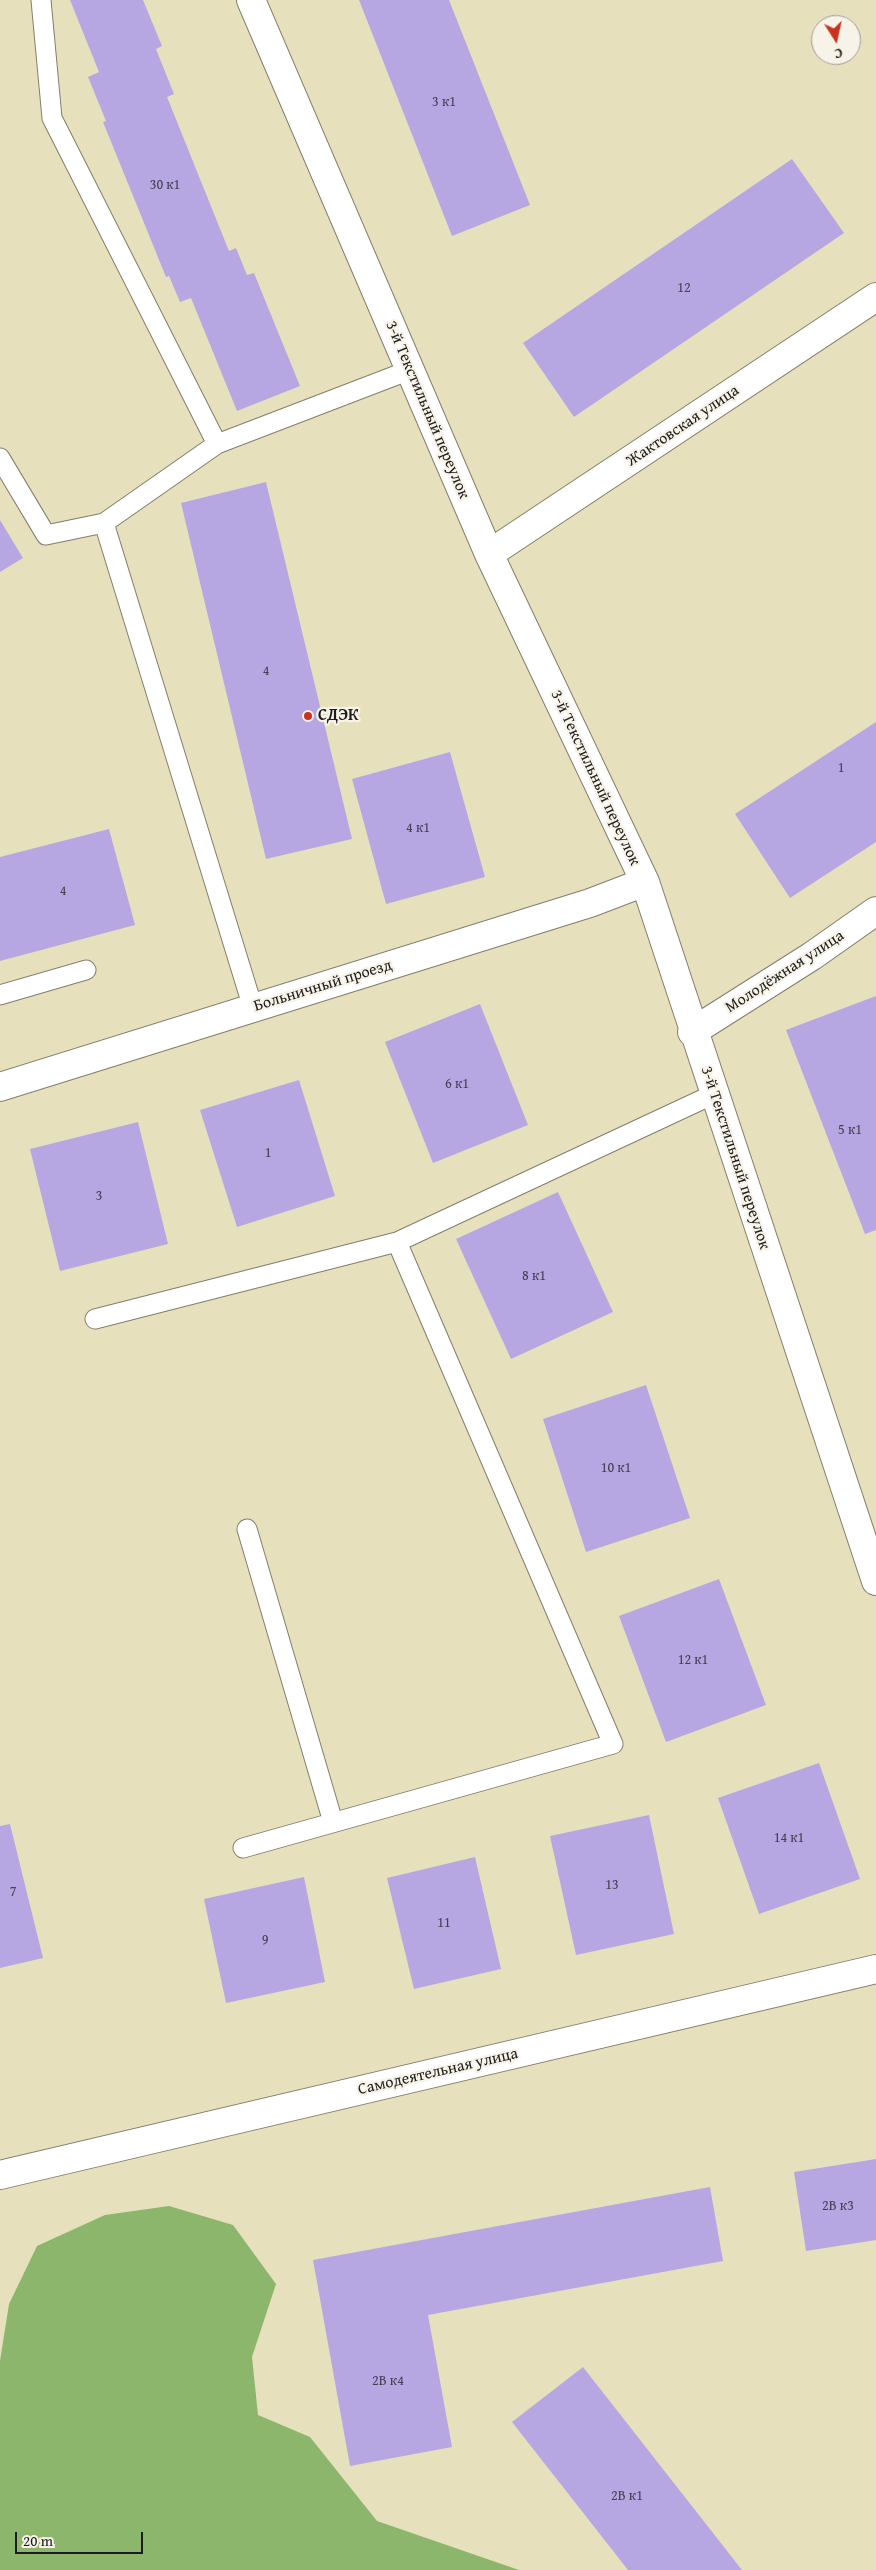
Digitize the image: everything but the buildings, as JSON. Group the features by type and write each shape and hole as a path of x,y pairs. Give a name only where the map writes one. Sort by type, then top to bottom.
{"street":[{"name":"3-й Текстильный переулок","path":"251,0 489,554 645,882 692,1032 876,1581"},
{"name":"Жактовская улица","path":"489,554 876,298"},
{"name":"Больничный проезд","path":"0,1087 590,903 645,882"},
{"name":"Молодёжная улица","path":"692,1032 812,956 876,911"},
{"name":"Самодеятельная улица","path":"0,2175 876,1969"}],"lane":[{"path":"41,0 52,118 216,444"},
{"path":"0,458 46,535 104,522 216,444 410,370"},
{"path":"104,522 253,1008"},
{"path":"0,995 86,970"},
{"path":"95,1319 396,1242 714,1094"},
{"path":"243,1848 613,1744 396,1242"},
{"path":"247,1529 333,1822"}],"green space":[{"path":"169,2206 233,2225 276,2284 252,2357 258,2415 310,2437 377,2521 519,2570 0,2570 0,2361 9,2304 37,2246 105,2215"}],"place":[{"name":"СДЭК","path":"308,716"}]}
